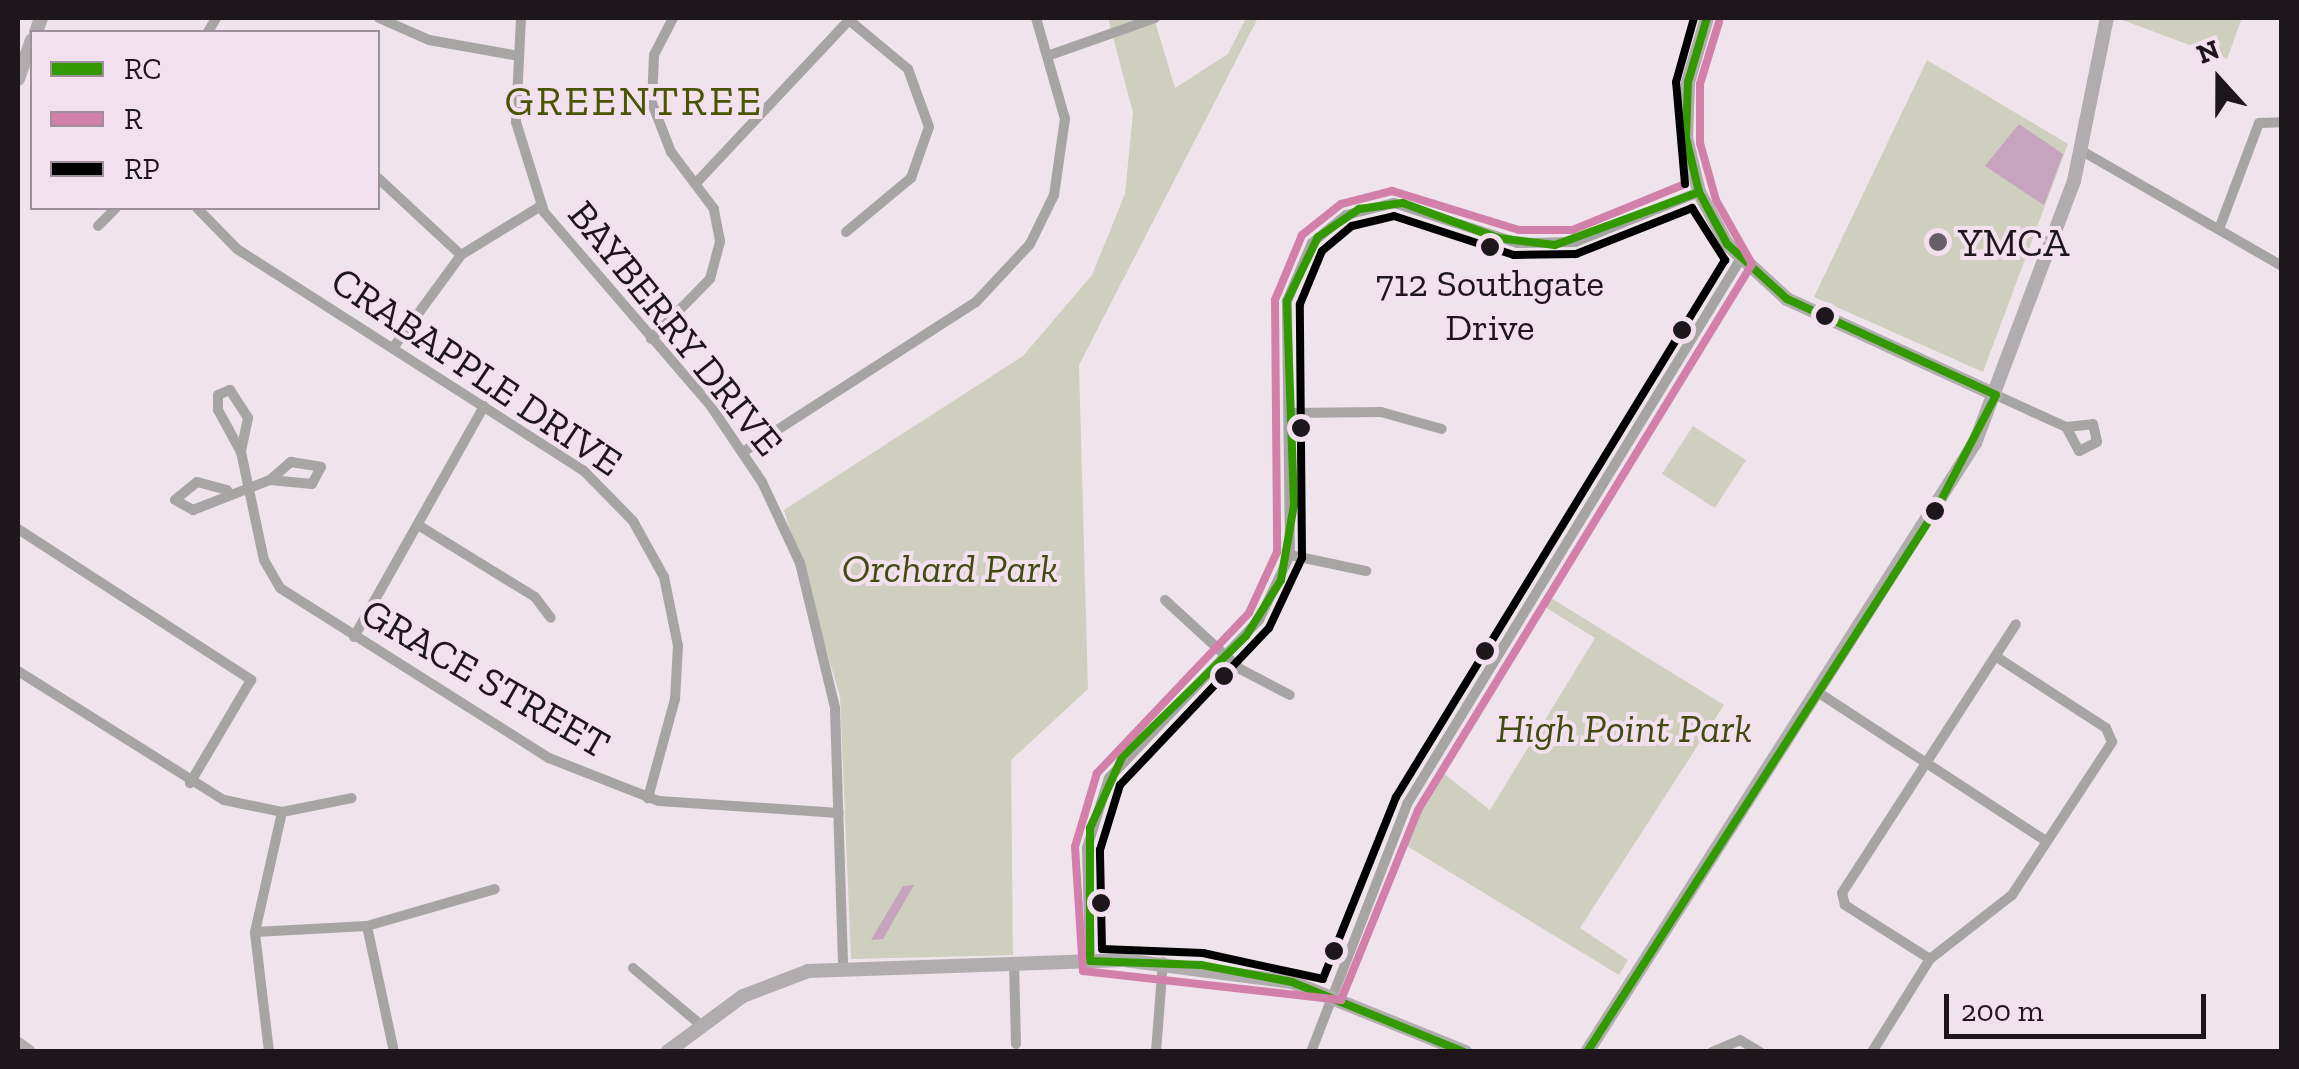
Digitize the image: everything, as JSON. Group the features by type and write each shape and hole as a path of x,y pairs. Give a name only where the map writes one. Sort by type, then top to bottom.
{"main road":[{"path":"1707,18 1686,106 1698,192 1740,260 1796,304 1996,395"},
{"path":"1587,1052 1957,476 1996,395 2082,152 2107,18"},
{"path":"18,78 30,45"},
{"path":"668,1052 769,983 844,968 1090,961 1163,962 1331,993 1465,1052"},
{"path":"18,1044 29,1052"}],"street":[{"path":"380,18 430,40 513,55"},
{"name":"BAYBERRY DRIVE","path":"521,18 513,55 516,122 541,206 742,452 786,530 819,622 839,813 844,968"},
{"path":"651,338 716,266 718,226 697,182 671,152 652,103 654,55 673,18"},
{"path":"742,452 976,302 1016,264 1060,173 1065,119 1054,54 1036,18"},
{"path":"1054,54 1155,18"},
{"path":"697,182 851,19 908,69 930,127 911,178 846,232"},
{"path":"2219,229 2258,123 2282,122"},
{"path":"2082,152 2282,266"},
{"path":"380,180 461,255"},
{"path":"1090,961 1087,848 1109,778 1266,609 1290,552 1290,285 1312,243 1346,216 1403,203 1498,238 1555,244 1698,192"},
{"path":"393,348 461,255 541,206"},
{"path":"98,226 114,210"},
{"name":"CRABAPPLE DRIVE","path":"199,210 237,248 484,406 606,490 660,566 678,630 678,679 648,798"},
{"path":"1311,1052 1408,804 1740,260"},
{"path":"230,390 248,418 241,452 218,410 218,395 230,390"},
{"path":"1996,395 2066,427"},
{"path":"354,638 484,406"},
{"path":"1291,413 1381,412 1442,429"},
{"name":"GRACE STREET","path":"241,452 273,579 354,638 549,758 648,798 718,811 839,813"},
{"path":"227,490 197,482 175,500 193,510 227,490 270,480 312,484 320,468 291,462 270,480"},
{"path":"418,525 538,600 551,618"},
{"path":"18,529 250,680 190,783"},
{"path":"1290,552 1366,572"},
{"path":"1165,600 1226,656 1290,695"},
{"path":"1930,959 1845,905 1842,894 2016,624"},
{"path":"1872,1052 1930,959 1998,910 2046,842 2111,735 1995,656"},
{"path":"18,671 190,783 282,812 352,798"},
{"path":"1819,693 2046,842"},
{"path":"269,1052 255,932 282,812"},
{"path":"255,932 366,926 495,889"},
{"path":"366,926 394,1052"},
{"path":"1156,1052 1163,962"},
{"path":"1014,963 1016,1044"},
{"path":"634,968 702,1026"},
{"path":"1712,1052 1740,1040 1760,1052"}],"green space":[{"name":"Orchard Park","path":"1108,18 1154,18 1175,88 1228,54 1246,18 1258,18 1079,365 1088,689 1011,760 1013,955 851,959 840,696 784,510 1023,356 1092,275 1125,194 1133,113"},
{"path":"2117,18 2242,18 2227,59"},
{"path":"1927,60 2068,144 1983,372 1814,297"},
{"path":"1693,426 1746,460 1715,508 1662,474"},
{"name":"High Point Park","path":"1551,598 1724,705 1580,928 1628,960 1619,975 1402,843 1443,773 1490,810 1595,638 1545,607"}],"shaded area":[{"path":"2019,124 2063,154 2044,205 1985,166"},
{"path":"914,885 883,939 871,940 903,886"}],"transit line":[{"name":"RP","path":"1685,184 1676,82 1694,18"},
{"name":"RC","path":"1587,1052 1937,508 1996,395 1787,299 1727,244 1699,192 1686,138 1688,82 1707,18"},
{"name":"R","path":"1685,184 1572,230 1519,230 1392,191 1341,204 1302,235 1275,300 1277,552 1249,613 1097,773 1075,847 1083,971 1341,1000 1418,810 1752,264 1716,200 1700,143 1700,84 1719,22"},
{"name":"RC","path":"1464,1052 1292,982 1201,965 1090,961 1090,828 1122,757 1246,636 1281,580 1294,505 1287,301 1318,237 1359,209 1403,203 1498,238 1555,245 1699,192"},
{"name":"RP","path":"1692,208 1725,260 1396,797 1323,979 1203,953 1102,949 1100,850 1120,785 1269,628 1302,558 1300,304 1322,251 1352,226 1394,216 1514,255 1576,254 1692,208"}],"place":[{"name":"YMCA","path":"1938,242"},
{"name":"712 Southgate Drive","path":"1490,247"}],"district":[{"name":"GREENTREE","path":"634,101"}]}
